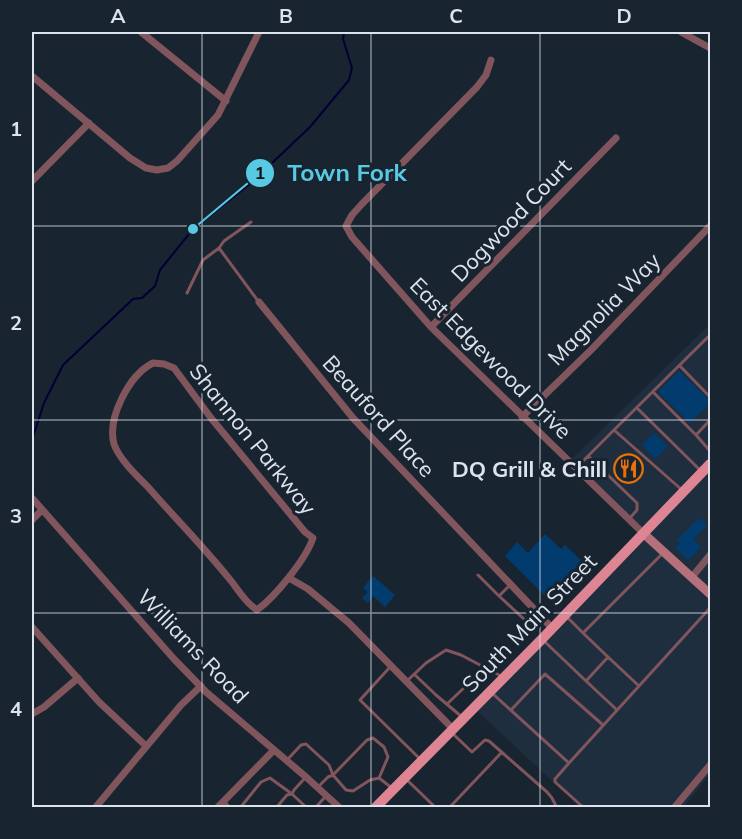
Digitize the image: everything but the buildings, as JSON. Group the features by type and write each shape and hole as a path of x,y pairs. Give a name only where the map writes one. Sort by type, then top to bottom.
{"main road":[{"name":"South Main Street","path":"375,807 707,468"}],"street":[{"path":"141,32 226,101"},
{"path":"32,76 130,158 146,168 157,170 168,168 214,120 226,101 259,32"},
{"path":"681,32 711,48"},
{"name":"East Edgewood Drive","path":"491,60 486,75 477,87 361,205 346,226 352,237 431,327 643,533"},
{"path":"32,181 89,123"},
{"name":"Dogwood Court","path":"431,327 616,138"},
{"name":"Magnolia Way","path":"522,417 591,350 711,226"},
{"name":"Beauford Place","path":"259,302 353,418 551,627"},
{"name":"Shannon Parkway","path":"159,363 174,368 211,418 305,532 313,538 289,578 257,610 119,454 112,435 115,415 123,395 148,366 159,363"},
{"name":"Williams Road","path":"32,498 201,686 339,807"},
{"path":"32,520 42,510"},
{"path":"643,533 711,594"},
{"path":"692,577 711,555"},
{"path":"289,578 335,611 392,665 452,730"},
{"path":"32,627 99,702 146,746"},
{"path":"32,714 44,707 78,678"},
{"path":"95,807 181,705 201,686"},
{"path":"217,807 274,750"},
{"path":"674,807 711,765"}],"lane":[{"path":"187,293 203,260 219,248 224,241 251,222"},
{"path":"219,248 259,302"},
{"path":"576,469 711,335"},
{"path":"680,366 711,397"},
{"path":"653,392 711,451"},
{"path":"637,408 707,468"},
{"path":"696,435 711,420"},
{"path":"614,430 683,492"},
{"path":"588,456 637,503 637,510 629,520"},
{"path":"583,633 664,552"},
{"path":"478,575 525,620"},
{"path":"499,596 511,585"},
{"path":"584,807 555,782 555,778 711,608"},
{"path":"564,615 639,686"},
{"path":"542,639 617,710"},
{"path":"407,681 426,663 446,650 461,655 503,677"},
{"path":"586,681 608,657"},
{"path":"392,665 360,699 421,760"},
{"path":"448,704 486,667"},
{"path":"414,674 464,718"},
{"path":"511,710 545,674 603,725"},
{"path":"490,691 568,763"},
{"path":"452,730 472,752 485,740 489,741 547,792 557,807"},
{"path":"318,787 367,740 373,738 384,747 388,757 379,778"},
{"path":"286,760 301,745 306,744 329,765 333,775 346,790 353,791 370,780 379,778"},
{"path":"449,807 502,752"},
{"path":"276,807 287,795 292,794 306,777"},
{"path":"240,807 261,782 270,778 307,807"},
{"path":"379,778 393,789"},
{"path":"404,778 436,807"},
{"path":"315,807 327,795"},
{"path":"223,801 231,807"}],"shaded area":[{"path":"710,324 710,774 684,807 580,807 474,708 643,533 569,462"}],"waterway":[{"path":"32,440 44,403 63,365 133,299 142,298 155,286 160,270 193,229 251,183 310,127 349,80 352,68 343,39 344,32"}],"place":[{"name":"Town Fork","path":"193,229"},
{"name":"DQ Grill & Chill","path":"628,469"}]}
